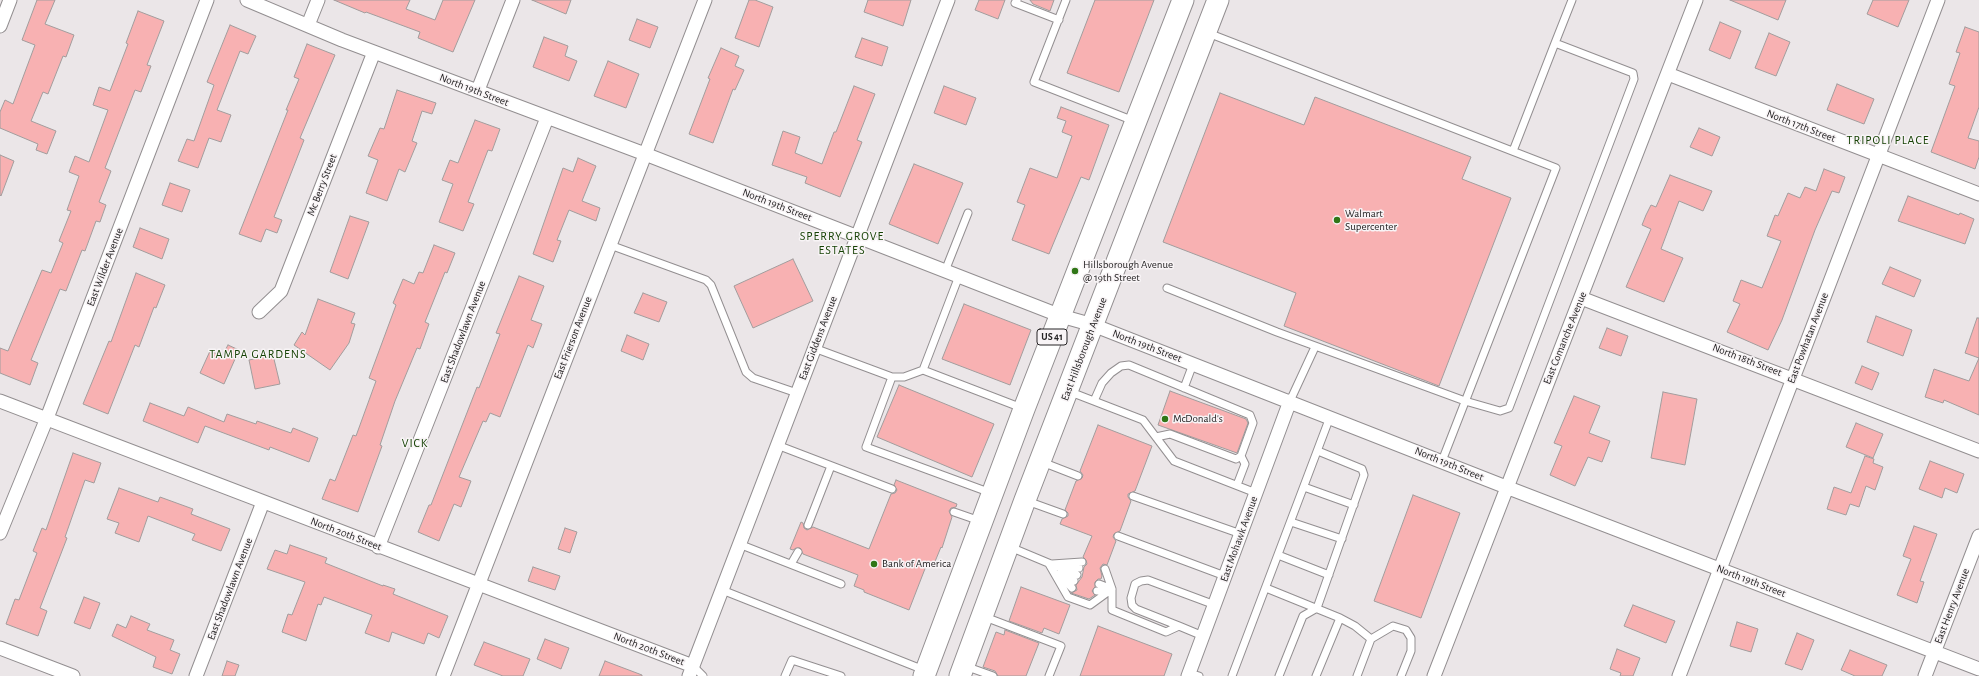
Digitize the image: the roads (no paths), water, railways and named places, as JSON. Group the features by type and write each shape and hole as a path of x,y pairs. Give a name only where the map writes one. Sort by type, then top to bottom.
{"main road":[{"name":"US 41","path":"925,673 1024,409 1183,0"},
{"name":"East Hillsborough Avenue","path":"962,671 1024,500 1218,0"}],"street":[{"path":"0,26 10,0"},
{"name":"East Wilder Avenue","path":"0,533 46,418 207,0"},
{"name":"North 19th Street","path":"247,0 374,52 645,154 1061,316 1093,325 1506,487 1979,669"},
{"path":"308,25 318,0"},
{"path":"478,90 513,0"},
{"name":"East Frierson Avenue","path":"443,676 705,0"},
{"name":"East Giddens Avenue","path":"691,671 948,0"},
{"name":"East Comanche Avenue","path":"1434,676 1696,0"},
{"name":"East Powhatan Avenue","path":"1679,676 1938,0"},
{"name":"Mc Berry Street","path":"259,312 281,291 374,52"},
{"name":"North 17th Street","path":"1668,74 1979,194"},
{"name":"East Shadowlawn Avenue","path":"378,546 547,118"},
{"name":"North 18th Street","path":"1581,298 1793,378 1979,451"},
{"name":"North 20th Street","path":"0,401 478,585 691,671"},
{"name":"East Mohawk Avenue","path":"1192,675 1203,636 1290,401"},
{"name":"East Shadowlawn Avenue","path":"196,676 263,502"},
{"name":"East Henry Avenue","path":"1925,676 1979,536"},
{"path":"0,648 73,676"}],"lane":[{"path":"1017,0 1015,3 1059,20"},
{"path":"1066,0 1034,82 1136,121"},
{"path":"1513,152 1572,0"},
{"path":"1206,32 1556,168 1442,461"},
{"path":"1167,288 1315,347 1465,401 1500,411 1508,408 1634,79 1633,73 1555,43"},
{"path":"945,271 968,213"},
{"path":"610,244 706,280 711,285 746,372 753,378 797,393"},
{"path":"923,370 959,276"},
{"path":"1290,401 1315,347"},
{"path":"814,348 892,377 904,377 923,370 1024,409"},
{"path":"1184,388 1193,364"},
{"path":"1094,401 1102,383 1111,373 1121,366 1129,365 1250,415 1253,423 1241,456 1236,459 1170,434 1156,437"},
{"path":"892,377 866,447 993,493"},
{"path":"1067,391 1143,420 1174,461 1256,493"},
{"path":"1232,676 1330,417"},
{"path":"777,445 892,489"},
{"path":"1279,676 1303,616 1317,608 1342,540 1364,472 1362,469 1318,451"},
{"path":"1237,485 1245,464 1241,456"},
{"path":"1040,462 1078,476"},
{"path":"808,525 831,466"},
{"path":"1304,487 1354,505"},
{"path":"1133,496 1241,534"},
{"path":"1024,500 1063,514"},
{"path":"954,512 982,522"},
{"path":"1291,522 1342,540"},
{"path":"1118,536 1225,576"},
{"path":"739,544 842,584"},
{"path":"1008,546 1077,575 1049,564"},
{"path":"791,564 798,552"},
{"path":"1278,555 1329,575"},
{"path":"1049,564 1068,597 1090,605 1112,589"},
{"path":"1105,570 1112,589 1112,610 1166,632 1179,626"},
{"path":"1203,636 1136,609 1132,605 1131,598 1136,584 1141,581 1148,580 1215,605"},
{"path":"1112,589 1098,587 1112,589"},
{"path":"1266,588 1340,618 1355,626 1371,639"},
{"path":"722,590 925,673"},
{"path":"982,616 1061,646 1049,676"},
{"path":"1316,676 1340,618"},
{"path":"1357,676 1371,639 1394,626 1406,630 1411,638 1411,651 1401,676"},
{"path":"785,676 792,660 841,676"},
{"path":"691,671 703,676"},
{"path":"962,671 993,676"}],"place":[{"name":"Walmart Supercenter","path":"1337,220"},
{"name":"Hillsborough Avenue @ 19th Street","path":"1075,271"},
{"name":"McDonald's","path":"1165,419"},
{"name":"Bank of America","path":"874,564"}],"district":[{"name":"TRIPOLI PLACE","path":"1888,140"},
{"name":"SPERRY GROVE ESTATES","path":"842,243"},
{"name":"TAMPA GARDENS","path":"258,354"},
{"name":"VICK","path":"415,443"}]}
